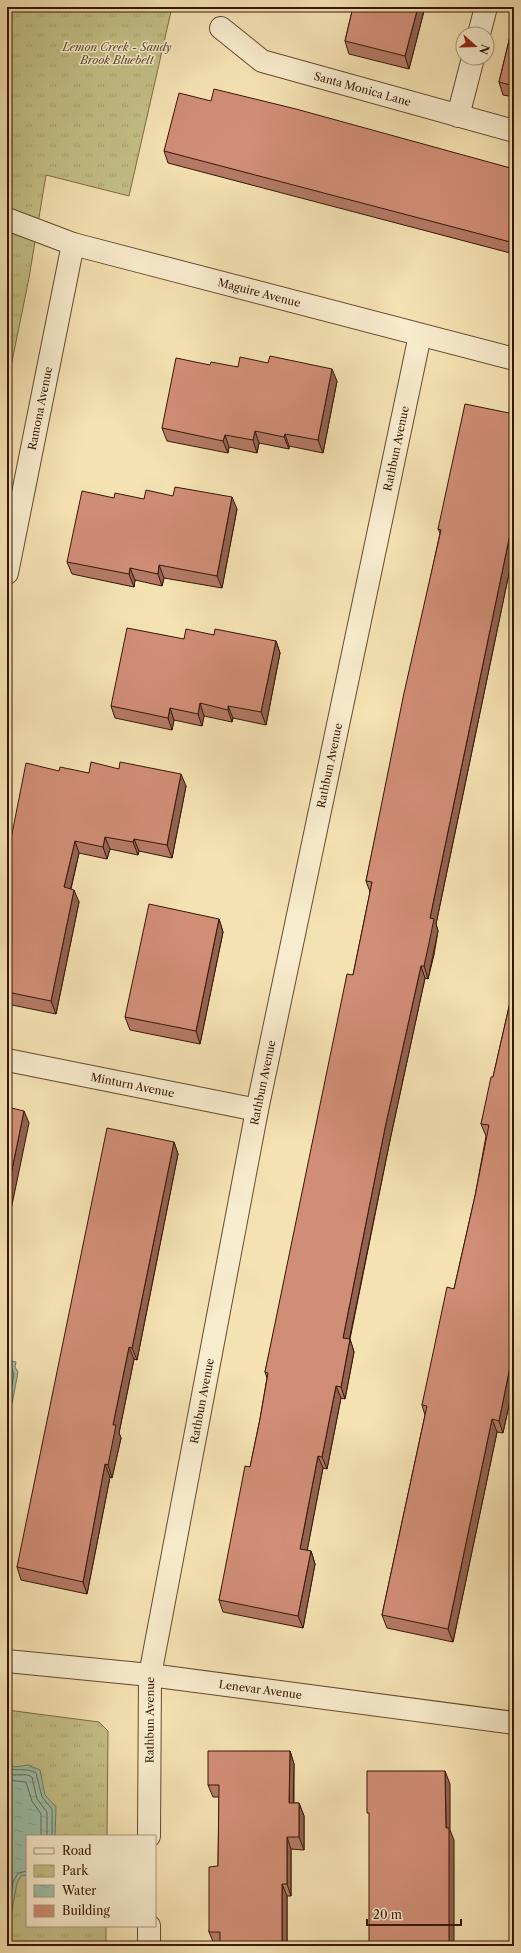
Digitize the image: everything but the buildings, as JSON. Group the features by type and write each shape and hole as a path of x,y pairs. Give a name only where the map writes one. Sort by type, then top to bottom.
{"street":[{"path":"481,26 486,7"},
{"name":"Santa Monica Lane","path":"221,28 262,61 514,131"},
{"path":"458,116 471,66"},
{"name":"Maguire Avenue","path":"7,219 73,244 514,359"},
{"name":"Ramona Avenue","path":"7,573 73,244"},
{"name":"Rathbun Avenue","path":"149,1835 150,1675 257,1110 420,335"},
{"name":"Minturn Avenue","path":"7,1060 257,1110"},
{"name":"Lenevar Avenue","path":"7,1661 150,1675 514,1723"},
{"path":"149,1927 149,1946"}],"green space":[{"name":"Lemon Creek - Sandy Brook Bluebelt","path":"7,7 172,7 129,196 46,175 29,278 7,386"},
{"path":"7,1710 99,1722 108,1731 107,1835 26,1835 26,1927 106,1927 106,1946 7,1946"}],"water":[{"path":"7,1360 16,1362 15,1367 18,1372 12,1404 7,1407"},
{"path":"7,1764 15,1767 28,1765 40,1770 45,1795 56,1807 55,1835 26,1835 26,1875 21,1876 17,1883 7,1937"}]}
